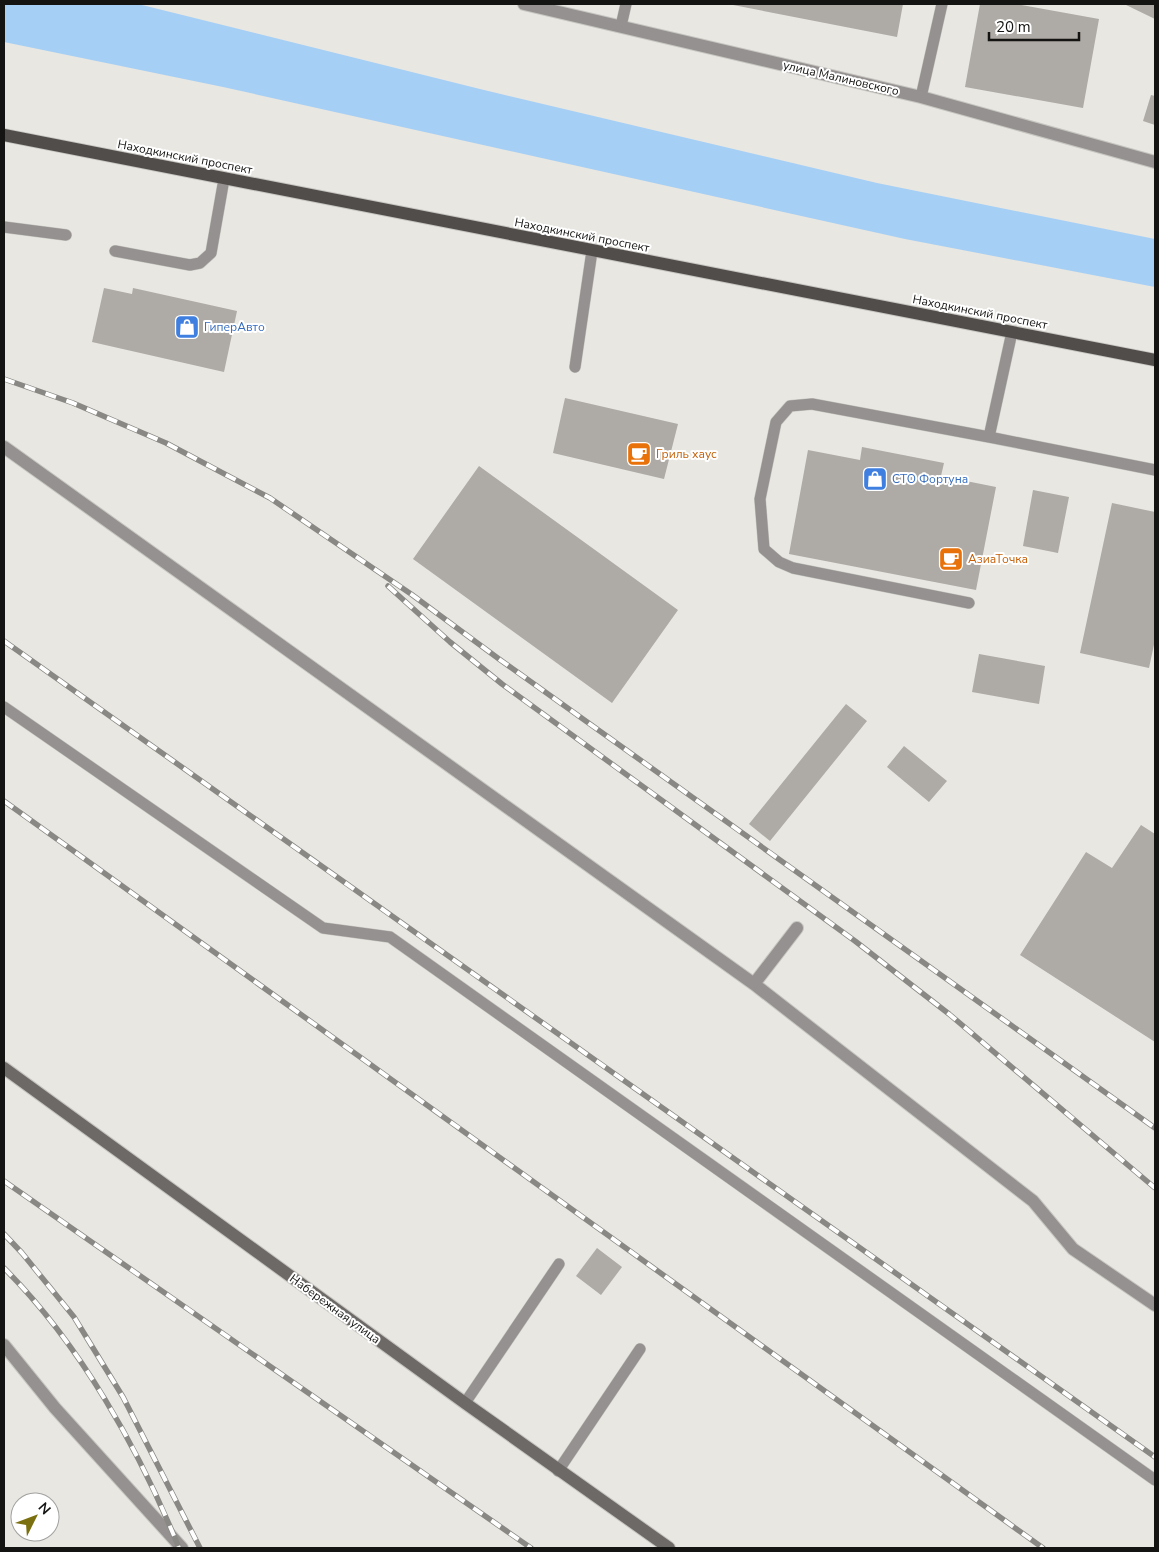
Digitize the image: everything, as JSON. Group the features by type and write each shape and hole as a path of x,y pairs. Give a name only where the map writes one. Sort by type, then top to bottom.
{"main road":[{"name":"Находкинский проспект","path":"4,136 1155,360"},
{"name":"Набережная улица","path":"4,1068 558,1471 669,1548"}],"street":[{"name":"улица Малиновского","path":"524,4 921,97 1155,162"},
{"path":"4,448 754,984 1033,1201 1073,1249 1155,1305"},
{"path":"754,984 798,928"},
{"path":"4,1345 55,1408 182,1548"}],"lane":[{"path":"620,26 626,4"},
{"path":"921,97 942,4"},
{"path":"116,250 190,265 200,263 211,253 224,179"},
{"path":"4,227 66,235"},
{"path":"575,367 592,250"},
{"path":"989,437 1012,332"},
{"path":"969,603 793,568 779,562 764,549 760,499 776,422 790,406 812,404 1155,470"},
{"path":"4,708 323,928 390,937 1155,1480"},
{"path":"465,1403 559,1264"},
{"path":"558,1471 640,1349"}],"water":[{"path":"4,4 138,4 484,90 877,183 1155,239 1155,287 905,239 223,87 4,42"}],"building":[{"path":"728,4 903,4 897,37"},
{"path":"980,4 1016,4 1099,19 1083,108 965,87"},
{"path":"1124,4 1155,4 1155,19"},
{"path":"1151,95 1155,96 1155,125 1143,121"},
{"path":"104,288 132,294 133,288 237,311 224,372 92,342"},
{"path":"565,398 678,424 664,479 553,453"},
{"path":"862,447 944,463 941,476 996,487 976,590 789,554 808,450 860,460"},
{"path":"479,466 678,610 612,703 413,559"},
{"path":"1033,490 1069,497 1058,553 1023,546"},
{"path":"1112,503 1155,512 1155,640 1149,668 1080,653"},
{"path":"979,654 1045,666 1039,704 972,692"},
{"path":"846,704 867,721 770,841 749,824"},
{"path":"904,746 947,781 929,802 887,767"},
{"path":"1141,825 1155,834 1155,1042 1020,955 1086,852 1112,868"},
{"path":"597,1248 622,1267 601,1295 576,1276"}],"railway":[{"path":"4,379 73,403 166,443 270,498 411,594 1155,1128"},
{"path":"388,586 450,642 502,684 855,941 949,1014 1155,1188"},
{"path":"4,641 1155,1457"},
{"path":"4,801 1043,1548"},
{"path":"4,1181 531,1548"},
{"path":"4,1234 22,1253 74,1317 123,1397 200,1548"},
{"path":"4,1268 58,1330 105,1399 145,1473 179,1548"}],"place":[{"name":"ГиперАвто","path":"187,327"},
{"name":"Гриль хаус","path":"639,454"},
{"name":"СТО Фортуна","path":"875,479"},
{"name":"АзиаТочка","path":"951,559"}]}
